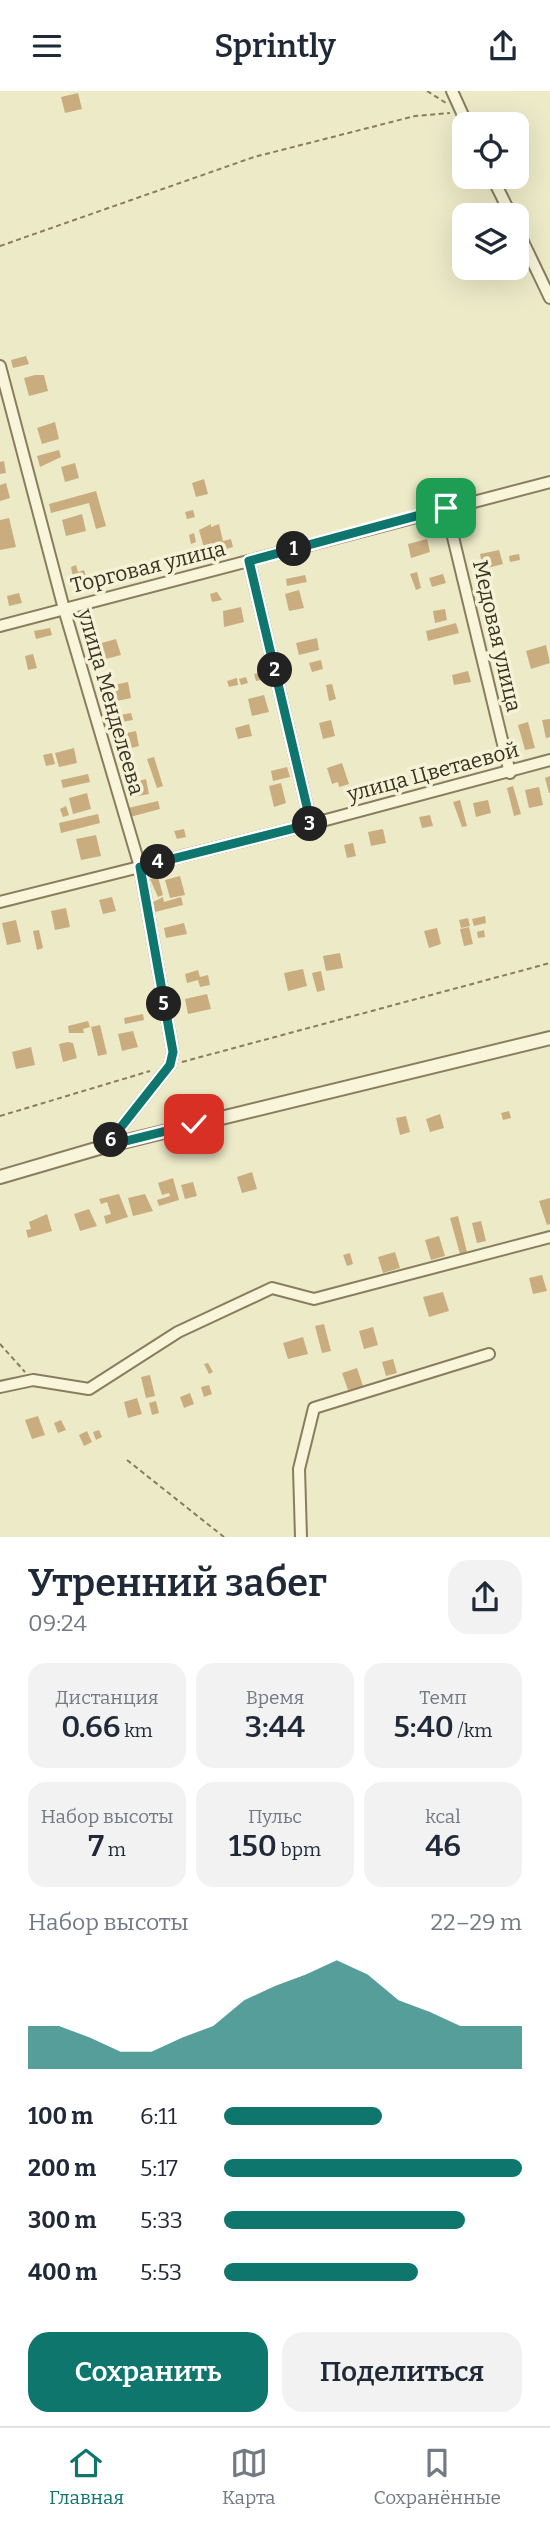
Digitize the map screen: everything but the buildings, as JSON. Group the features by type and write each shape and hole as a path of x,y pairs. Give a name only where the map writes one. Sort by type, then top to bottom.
{"street":[{"path":"452,91 462,112"},
{"path":"529,254 550,298"},
{"name":"улица Менделеева","path":"0,366 64,609 140,867 173,1052 170,1065"},
{"name":"Торговая улица","path":"0,626 550,482"},
{"name":"Медовая улица","path":"446,508 510,773"},
{"path":"249,561 311,824"},
{"name":"улица Цветаевой","path":"0,902 510,773 550,760"},
{"path":"0,1177 106,1146 550,1038"},
{"path":"106,1146 170,1065"},
{"path":"0,1387 33,1380 89,1389 178,1332 272,1288 314,1299 550,1237"},
{"path":"301,1537 299,1469 314,1408 489,1354"}],"path":[{"path":"427,91 460,112"},
{"path":"0,246 254,157 415,116 452,114"},
{"path":"0,1116 170,1065 550,963"},
{"path":"0,1344 33,1380"},
{"path":"127,1459 224,1537"}],"route":[{"path":"194,1124 106,1146 170,1065 173,1052 140,867 311,824 249,561 446,508"}]}
